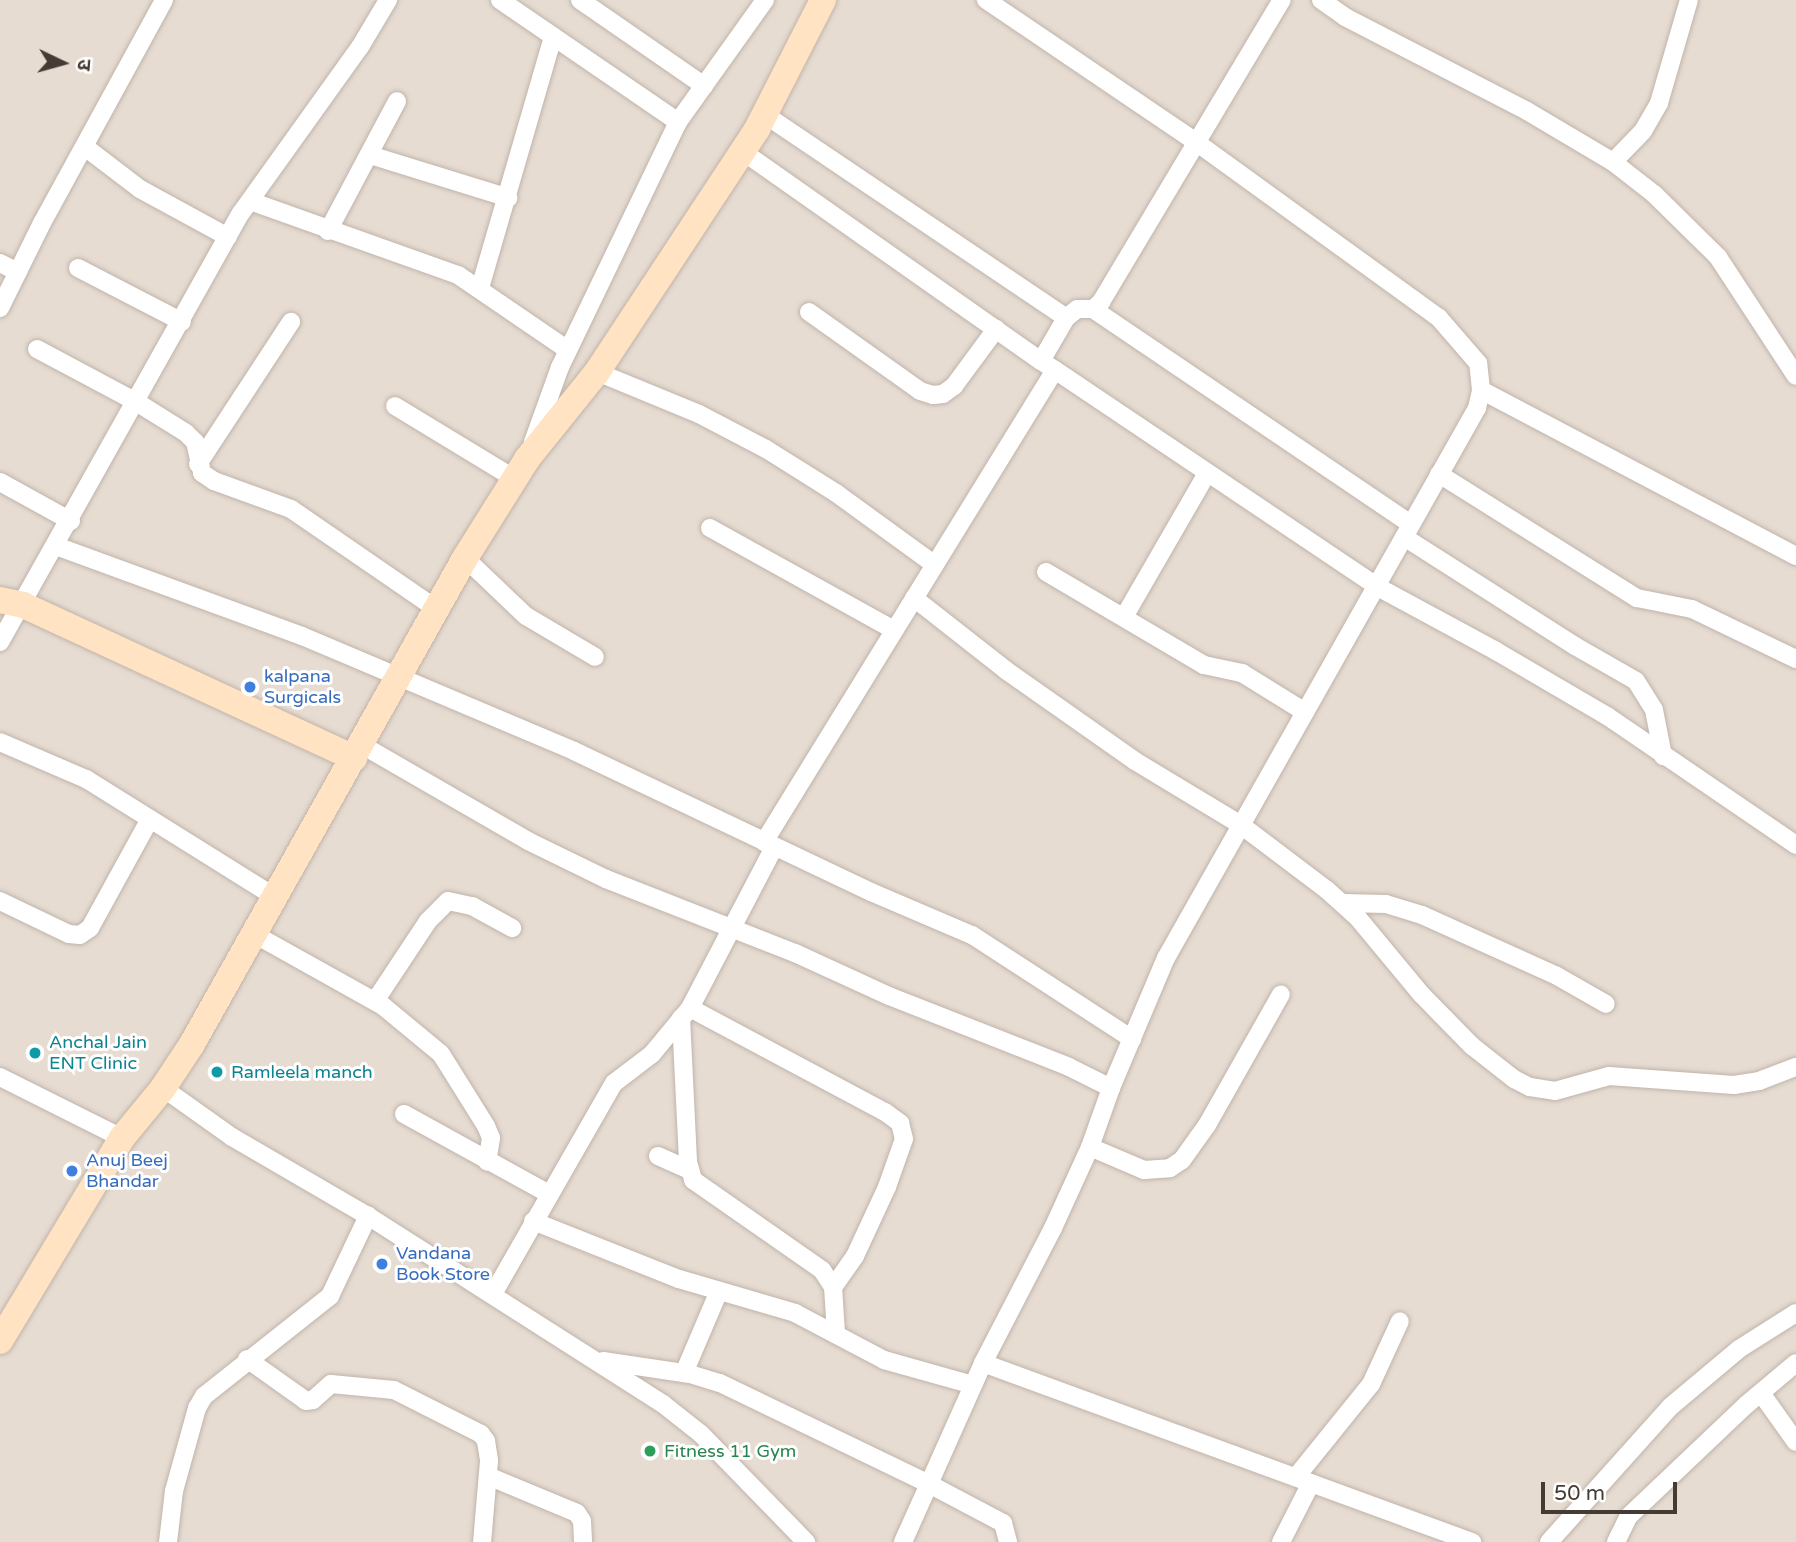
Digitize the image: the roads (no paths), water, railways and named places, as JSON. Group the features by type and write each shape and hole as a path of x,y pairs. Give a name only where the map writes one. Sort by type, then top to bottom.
{"main road":[{"path":"0,1341 122,1138 163,1088 358,752 398,675 465,558 521,469 597,372 743,151 823,0"},
{"path":"11,602 358,752"}],"street":[{"path":"0,308 164,0"},
{"path":"0,642 11,602 56,546 71,521 228,237 250,201 360,47 388,0"},
{"path":"500,0 678,122"},
{"path":"580,0 705,86"},
{"path":"395,407 521,469 568,350 678,122 765,0"},
{"path":"903,1542 983,1363 1053,1228 1090,1147 1111,1088 1166,958 1477,408 1482,373 1478,363 1439,318 1196,142 1003,15 986,0"},
{"path":"1093,309 1101,302 1282,0"},
{"path":"1321,0 1345,17 1527,111 1613,162 1654,194 1718,257 1796,376"},
{"path":"1613,162 1643,131 1659,103 1689,0"},
{"path":"480,288 509,198 553,36"},
{"path":"328,231 397,102"},
{"path":"764,114 1066,318"},
{"path":"85,147 140,189 228,237"},
{"path":"743,151 1048,366 1376,586 1496,650 1607,716 1796,845"},
{"path":"370,155 509,198"},
{"path":"250,201 328,231 458,275 568,350"},
{"path":"0,264 18,272"},
{"path":"78,268 182,322"},
{"path":"493,1294 614,1083 652,1054 685,1013 732,929 769,845 894,630 935,565 1048,366 1066,318 1077,309 1093,309 1575,646 1636,681 1654,710 1663,755"},
{"path":"809,312 920,391 933,395 943,394 954,386 996,329"},
{"path":"198,464 291,322"},
{"path":"37,349 138,403 195,442 202,473 214,481 291,509 435,608"},
{"path":"597,372 699,414 766,449 836,493 935,565"},
{"path":"1481,390 1796,556"},
{"path":"1124,617 1206,473"},
{"path":"1439,474 1637,598 1692,609 1796,659"},
{"path":"0,482 71,521"},
{"path":"710,528 894,630"},
{"path":"56,546 398,675 574,751 769,845 972,935 1132,1039"},
{"path":"465,558 526,616 595,657"},
{"path":"1046,572 1204,666 1242,673 1305,712"},
{"path":"914,598 1007,671 1135,761 1241,824 1342,903 1472,1046 1530,1087 1555,1091 1617,1076 1734,1086 1759,1081 1796,1067"},
{"path":"0,742 86,779 275,897"},
{"path":"358,752 443,789 528,841 606,879 1069,1067 1111,1088"},
{"path":"0,901 69,934 80,935 90,928 150,819"},
{"path":"375,1001 428,921 448,901 472,906 512,928"},
{"path":"1342,903 1386,904 1422,915 1557,976 1606,1004"},
{"path":"254,934 375,1001 449,1063 491,1138 487,1162"},
{"path":"1090,1147 1144,1170 1170,1168 1182,1160 1208,1125 1281,994"},
{"path":"685,1013 690,1170 693,1180 822,1270 833,1287 836,1334"},
{"path":"685,1013 885,1112 900,1124 904,1139 887,1187 855,1256 833,1287"},
{"path":"0,1077 122,1138"},
{"path":"163,1088 232,1137 368,1216 663,1404 701,1434 806,1542"},
{"path":"404,1114 549,1194"},
{"path":"658,1156 690,1170"},
{"path":"168,1542 174,1491 197,1408 204,1396 247,1359 330,1296 368,1216"},
{"path":"533,1221 679,1279 795,1313 898,1365 973,1385"},
{"path":"684,1373 719,1291"},
{"path":"1549,1542 1670,1407 1739,1349 1796,1313"},
{"path":"1282,1542 1303,1480 1371,1384 1400,1321"},
{"path":"247,1359 306,1401 313,1400 331,1384 340,1383 408,1395 481,1434 486,1441 488,1476 482,1542"},
{"path":"596,1360 684,1373 720,1383 929,1484 1003,1523 1008,1542"},
{"path":"983,1363 1472,1542"},
{"path":"1616,1542 1628,1517 1761,1392 1796,1363"},
{"path":"1761,1392 1796,1442"},
{"path":"488,1476 576,1513 582,1521 583,1542"}],"place":[{"name":"kalpana Surgicals","path":"250,687"},
{"name":"Anchal Jain ENT Clinic","path":"35,1053"},
{"name":"Ramleela manch","path":"217,1072"},
{"name":"Anuj Beej Bhandar","path":"72,1171"},
{"name":"Vandana Book Store","path":"382,1264"},
{"name":"Fitness 11 Gym","path":"650,1451"}]}
